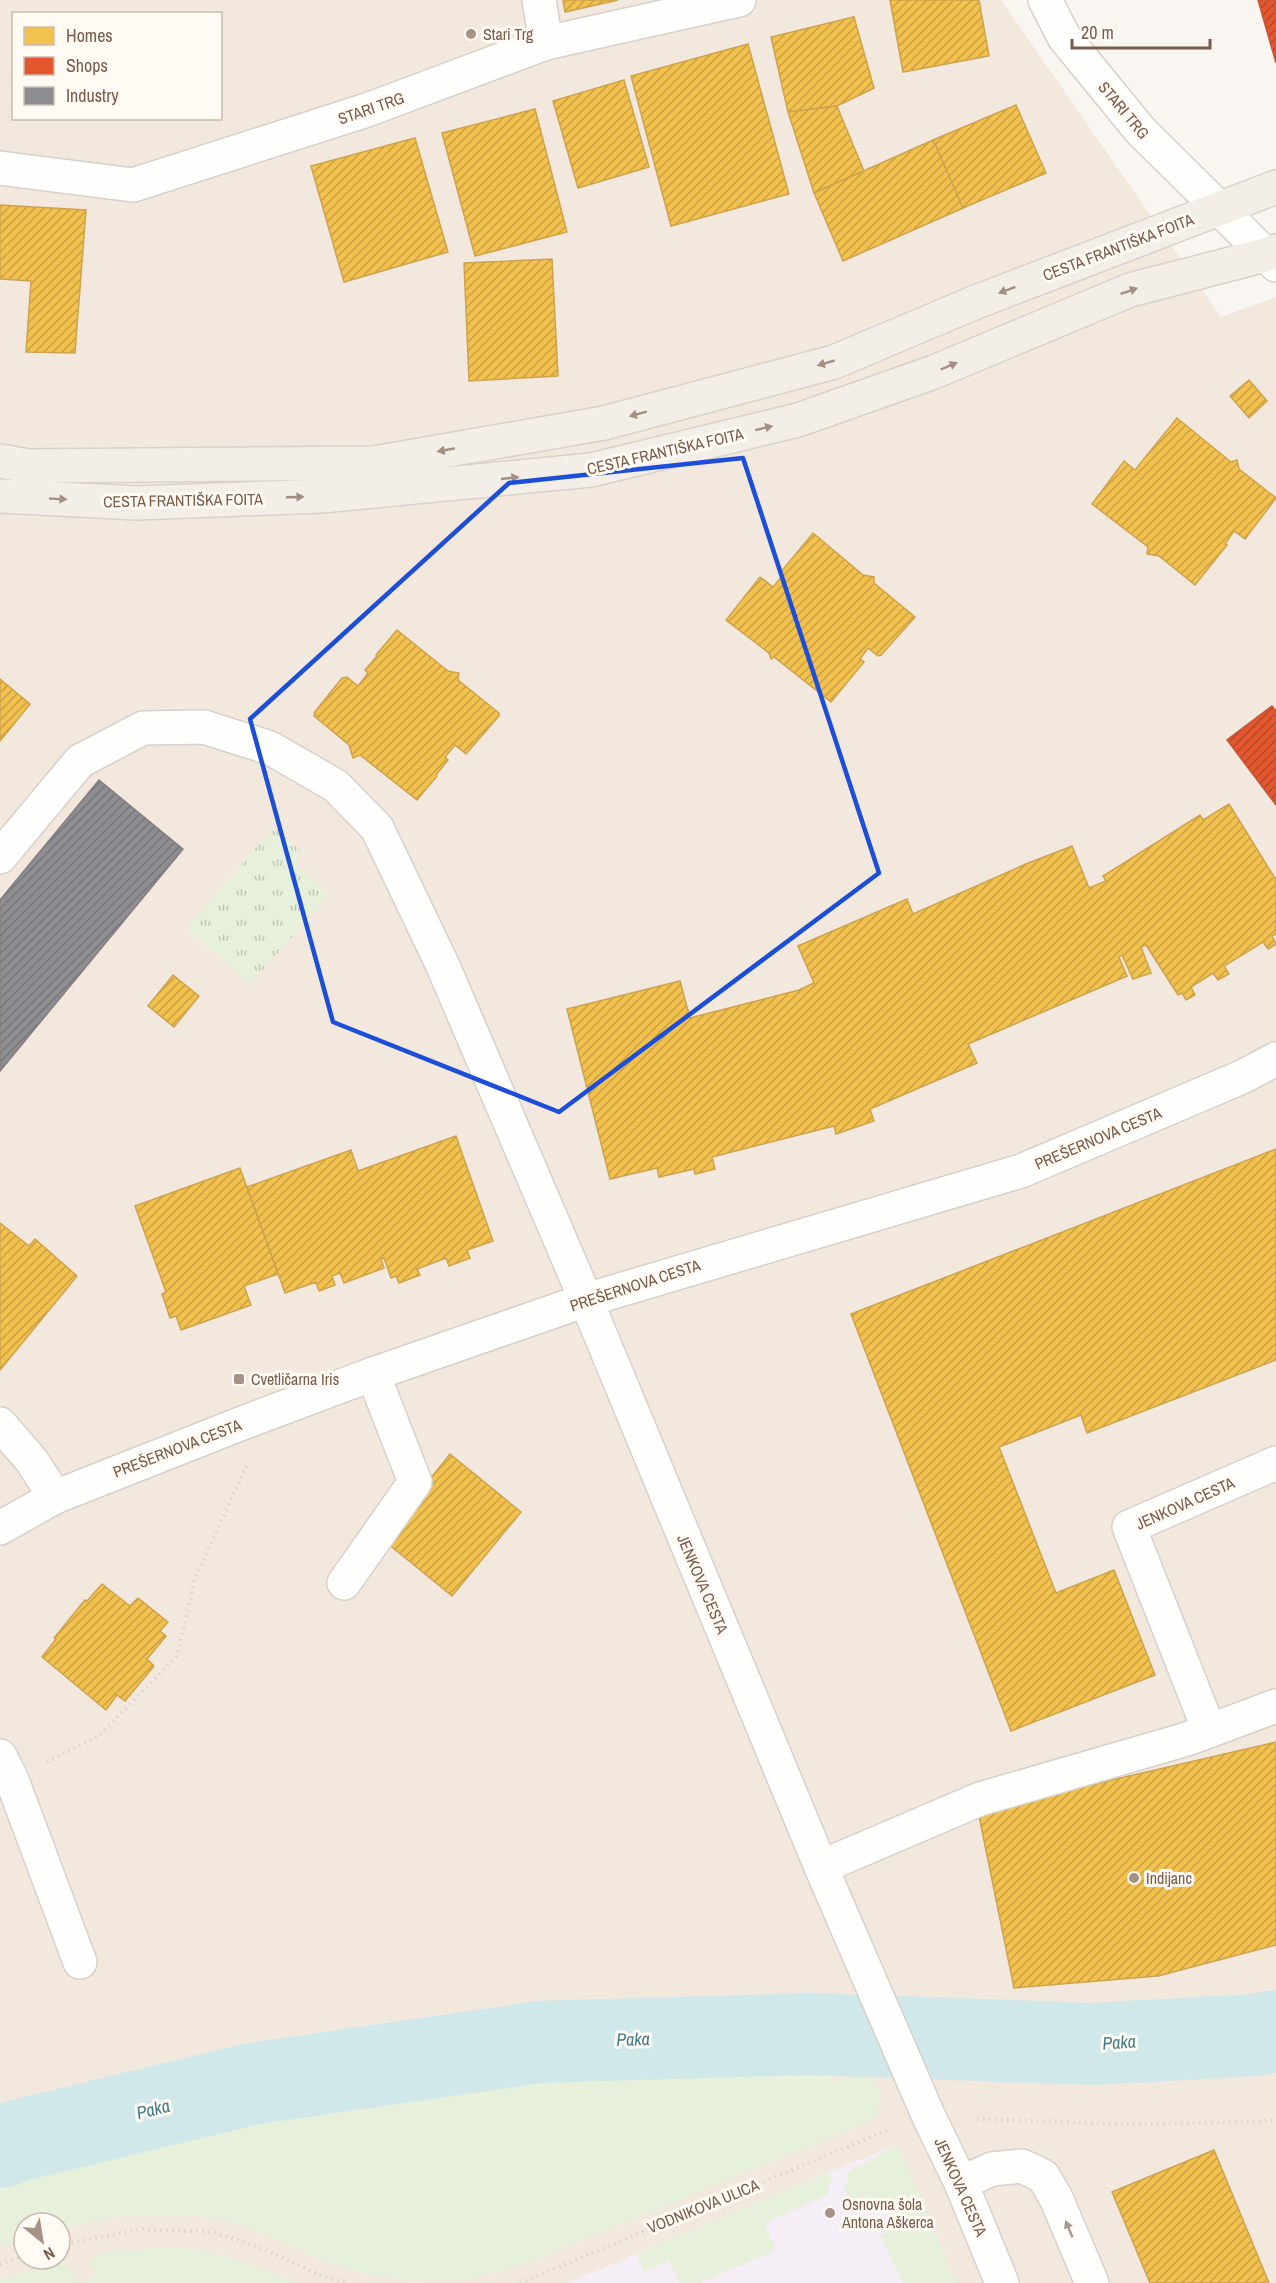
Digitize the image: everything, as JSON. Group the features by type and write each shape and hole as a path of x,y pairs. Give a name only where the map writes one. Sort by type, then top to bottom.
{"main road":[{"name":"CESTA FRANTIŠKA FOITA","path":"0,461 29,466 374,463 604,423 834,362 976,302 1276,187"},
{"name":"CESTA FRANTIŠKA FOITA","path":"0,496 137,503 321,496 591,470 798,420 934,372 1130,290 1272,257"}],"street":[{"path":"539,0 546,43"},
{"name":"STARI TRG","path":"0,168 132,185 367,110 546,43 739,0"},
{"name":"STARI TRG","path":"1045,0 1064,37 1140,130 1218,208 1272,257"},
{"name":"JENKOVA CESTA","path":"0,857 80,761 143,728 204,727 270,747 336,786 377,828 443,966 586,1300 821,1867 917,2091 961,2183 1002,2283"},
{"name":"PREŠERNOVA CESTA","path":"0,1528 55,1497 373,1374 586,1300 1021,1171 1242,1077 1276,1059"},
{"path":"344,1583 415,1482 373,1374"},
{"path":"0,1424 32,1461 55,1497"},
{"name":"JENKOVA CESTA","path":"1209,1731 1129,1527 1276,1463"},
{"path":"821,1867 980,1799 1209,1731 1276,1706"},
{"path":"6,1768 80,1962"},
{"path":"961,2183 993,2169 1022,2166 1043,2176 1056,2198 1092,2283"}],"path":[{"path":"6,1768 100,1736 177,1656 195,1578 248,1464 240,1424"},
{"path":"977,2119 1119,2124 1260,2122 1276,2119"},
{"name":"VODNIKOVA ULICA","path":"520,2283 888,2130"},
{"path":"72,2243 141,2229 212,2232 256,2246 325,2277 348,2283"}],"highlighted area":[{"path":"743,458 879,873 559,1112 333,1022 250,719 509,483"}],"shaded area":[{"path":"0,0 1001,0 1221,317 1276,297 1276,2283 0,2283"},
{"name":"Osnovna šola Antona Aškerca","path":"898,2145 957,2283 568,2283 828,2172"}],"green space":[{"path":"274,827 302,852 293,862 330,895 250,984 186,928"},
{"path":"682,2054 827,2057 833,2082 866,2074 881,2092 876,2119 512,2269 467,2280 407,2281 357,2272 323,2261 239,2224 200,2216 123,2216 72,2226 72,2211 12,2211 12,2243 0,2247 0,2171 191,2124 320,2097 450,2075 578,2060"},
{"path":"898,2145 957,2283 903,2283 880,2235 899,2227 888,2200 853,2211 843,2186 848,2181 847,2172"},
{"path":"828,2172 832,2178 827,2195 765,2223 776,2250 700,2283 680,2283 669,2261 644,2271 636,2254"},
{"path":"198,2249 244,2261 293,2283 81,2283 96,2277 88,2260 98,2253"},
{"path":"26,2271 72,2271 79,2283 0,2283 0,2279"}],"building: Homes":[{"path":"563,0 618,0 565,12"},
{"path":"890,0 979,0 989,56 903,72"},
{"path":"854,17 874,88 837,106 788,112 771,37"},
{"path":"748,44 789,194 671,226 631,76"},
{"path":"624,80 649,167 578,188 553,101"},
{"path":"1016,105 1046,173 963,208 933,140"},
{"path":"837,106 864,171 814,193 788,112"},
{"path":"535,109 567,232 475,256 442,133"},
{"path":"415,138 448,252 344,282 311,166"},
{"path":"933,140 963,208 843,261 814,193"},
{"path":"0,205 86,210 75,353 26,352 31,281 0,279"},
{"path":"552,259 558,376 469,381 464,263"},
{"path":"1249,380 1267,401 1249,418 1230,396"},
{"path":"1177,418 1231,462 1237,460 1239,469 1276,498 1245,539 1234,531 1225,544 1227,545 1195,585 1159,556 1147,554 1148,547 1092,504 1124,461 1135,470"},
{"path":"813,533 863,575 874,577 874,583 915,617 881,655 878,656 868,648 860,659 864,662 831,702 774,657 771,659 769,653 726,620 760,577 773,587 783,575 780,573"},
{"path":"397,630 448,671 459,673 458,680 499,713 499,716 466,754 455,745 445,757 448,760 437,776 417,800 360,755 353,758 349,745 314,716 342,678 347,677 358,686 368,673 365,670"},
{"path":"0,679 30,704 0,741"},
{"path":"1229,804 1276,880 1276,934 1272,936 1276,944 1268,949 1263,942 1224,966 1229,974 1218,980 1213,973 1191,987 1195,995 1186,1000 1182,993 1178,995 1146,945 1141,947 1151,973 1133,979 1122,955 1119,957 1127,976 968,1044 977,1063 870,1109 874,1121 836,1134 834,1126 712,1157 715,1169 695,1174 694,1169 659,1177 657,1168 610,1179 567,1009 680,981 690,1018 799,990 814,983 798,946 907,899 913,914 1072,846 1089,888 1106,881 1103,876 1200,815 1203,820"},
{"path":"173,975 199,996 174,1027 148,1006"},
{"path":"456,1136 493,1241 467,1250 470,1258 449,1266 446,1258 417,1269 420,1275 399,1283 396,1276 391,1278 384,1258 381,1259 384,1268 344,1283 340,1273 332,1276 335,1285 319,1291 316,1282 285,1293 247,1187 351,1150 358,1171"},
{"path":"1276,1149 1276,1360 1087,1433 1081,1415 999,1447 1056,1593 1114,1570 1155,1675 1011,1731 851,1314"},
{"path":"240,1168 278,1274 244,1286 251,1305 181,1330 176,1316 170,1318 162,1294 166,1292 135,1206"},
{"path":"0,1223 29,1246 35,1239 77,1276 0,1370"},
{"path":"450,1454 521,1512 452,1596 382,1539"},
{"path":"102,1584 130,1606 138,1598 168,1622 160,1631 166,1636 147,1659 154,1666 125,1701 117,1695 106,1710 42,1657 56,1639 54,1638 85,1600 87,1601"},
{"name":"Indijanc","path":"1276,1742 1276,1945 1158,1976 1014,1988 978,1811"},
{"path":"1214,2150 1269,2283 1150,2283 1112,2192"}],"building: Shops":[{"path":"1258,0 1276,0 1276,63"},
{"path":"1272,706 1276,711 1276,805 1227,740"}],"building: Industry":[{"path":"99,780 183,849 0,1071 0,900"}],"waterway":[{"name":"Paka","path":"0,2147 20,2140 251,2084 540,2042 809,2034 1092,2044 1256,2035 1276,2031"}],"place":[{"name":"Stari Trg","path":"471,34"},
{"name":"Cvetličarna Iris","path":"239,1379"},
{"name":"Indijanc","path":"1134,1878"},
{"name":"Osnovna šola Antona Aškerca","path":"830,2213"}]}
